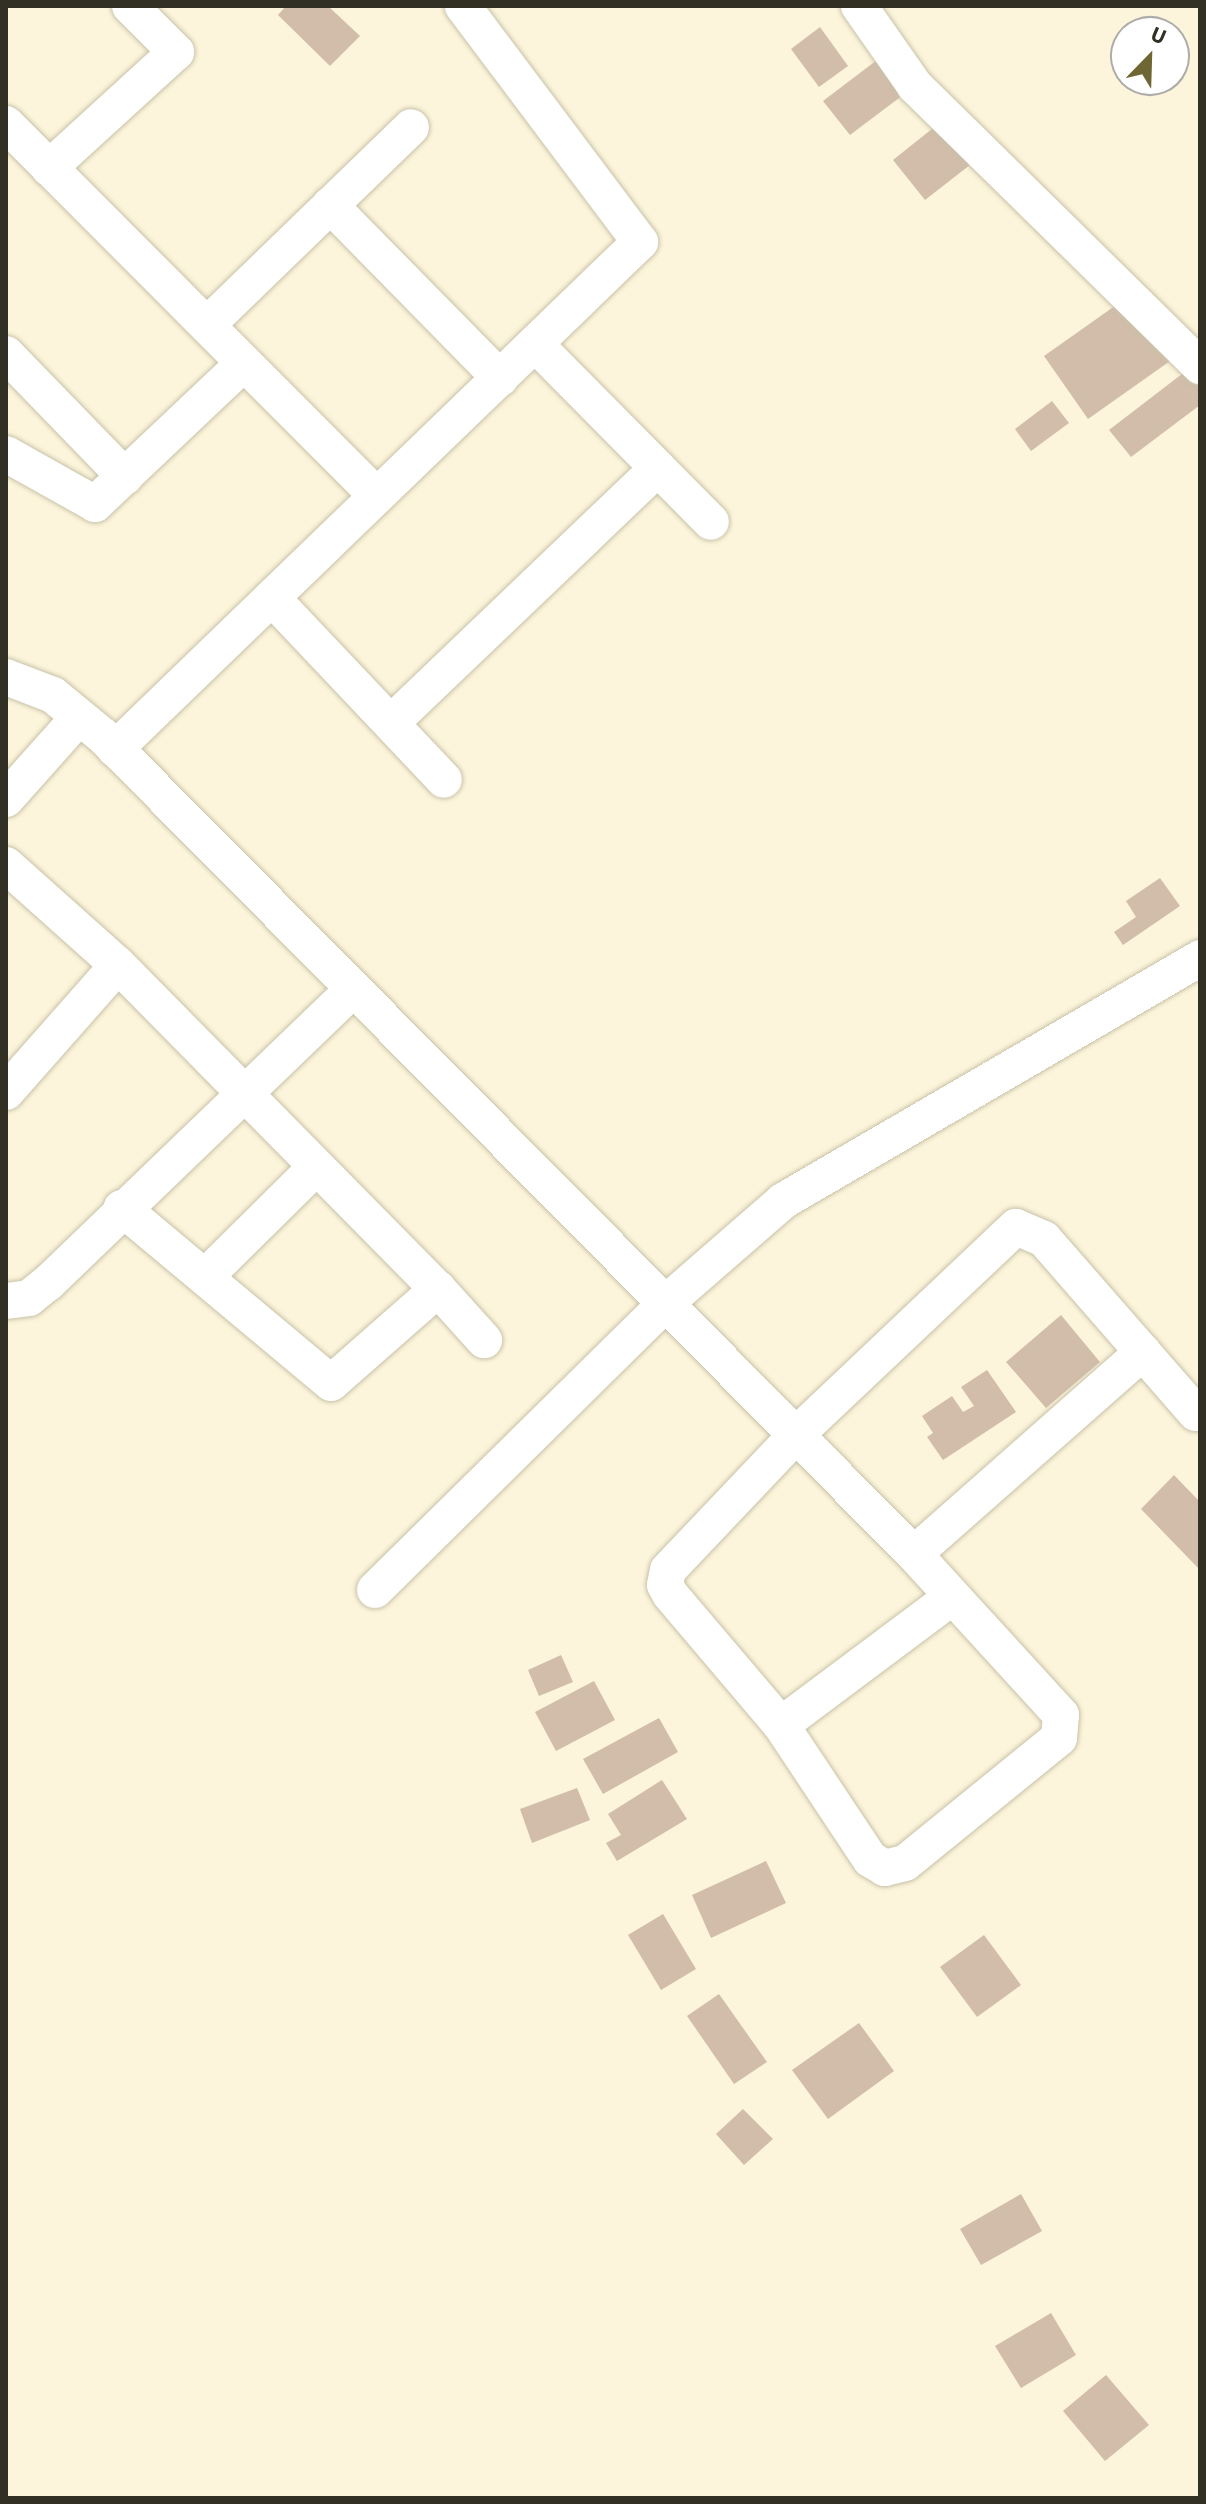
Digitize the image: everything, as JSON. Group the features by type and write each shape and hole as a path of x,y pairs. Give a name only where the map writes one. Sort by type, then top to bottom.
{"street":[{"path":"130,6 176,52 23,152 207,325 377,496"},
{"path":"115,749 640,242 463,6"},
{"path":"859,6 915,86 1200,366"},
{"path":"207,325 411,127"},
{"path":"330,205 500,378"},
{"path":"535,344 711,522"},
{"path":"6,354 125,477"},
{"path":"6,454 95,504 244,363"},
{"path":"391,723 658,468"},
{"path":"272,598 444,780"},
{"path":"6,677 53,695 115,749 798,1433 1061,1715 1062,1731 905,1863 885,1868 870,1859 781,1725 665,1585 671,1566 798,1433 1016,1227 1044,1239 1196,1413"},
{"path":"6,799 79,717"},
{"path":"6,865 118,965 243,1090 314,1169 438,1289 484,1340"},
{"path":"375,1590 667,1302 813,1180 1200,958"},
{"path":"6,1092 118,965"},
{"path":"6,1301 29,1298 243,1090 353,989"},
{"path":"205,1277 314,1169"},
{"path":"122,1208 331,1383 438,1289"},
{"path":"914,1554 1143,1352"},
{"path":"781,1725 952,1597"}],"building":[{"path":"286,6 328,6 360,36 330,66 278,15"},
{"path":"820,27 848,66 819,87 791,49"},
{"path":"877,60 903,95 850,135 823,101"},
{"path":"952,113 984,154 925,200 893,160"},
{"path":"1136,291 1180,354 1088,419 1044,356"},
{"path":"1195,364 1200,371 1200,405 1131,457 1109,430"},
{"path":"1052,401 1069,423 1031,451 1015,429"},
{"path":"1160,878 1180,906 1123,945 1114,932 1136,917 1126,901"},
{"path":"1061,1315 1100,1362 1046,1408 1006,1362"},
{"path":"987,1370 1016,1412 943,1460 927,1437 933,1433 922,1416 952,1396 963,1412 974,1406 961,1387"},
{"path":"1174,1475 1200,1502 1200,1570 1141,1509"},
{"path":"561,1655 573,1682 539,1696 528,1670"},
{"path":"594,1681 615,1720 556,1751 535,1712"},
{"path":"659,1718 678,1752 603,1794 583,1759"},
{"path":"662,1780 687,1819 617,1861 606,1843 621,1835 608,1814"},
{"path":"577,1788 590,1820 532,1843 520,1809"},
{"path":"766,1861 786,1903 711,1938 692,1895"},
{"path":"663,1914 696,1969 661,1990 628,1935"},
{"path":"984,1935 1021,1985 977,2017 940,1967"},
{"path":"719,1994 767,2062 734,2084 687,2016"},
{"path":"859,2023 894,2071 828,2119 792,2070"},
{"path":"743,2109 773,2139 744,2165 716,2134"},
{"path":"1021,2194 1042,2231 981,2265 960,2229"},
{"path":"1051,2313 1076,2355 1021,2388 995,2346"},
{"path":"1106,2375 1149,2425 1105,2461 1063,2411"}]}
